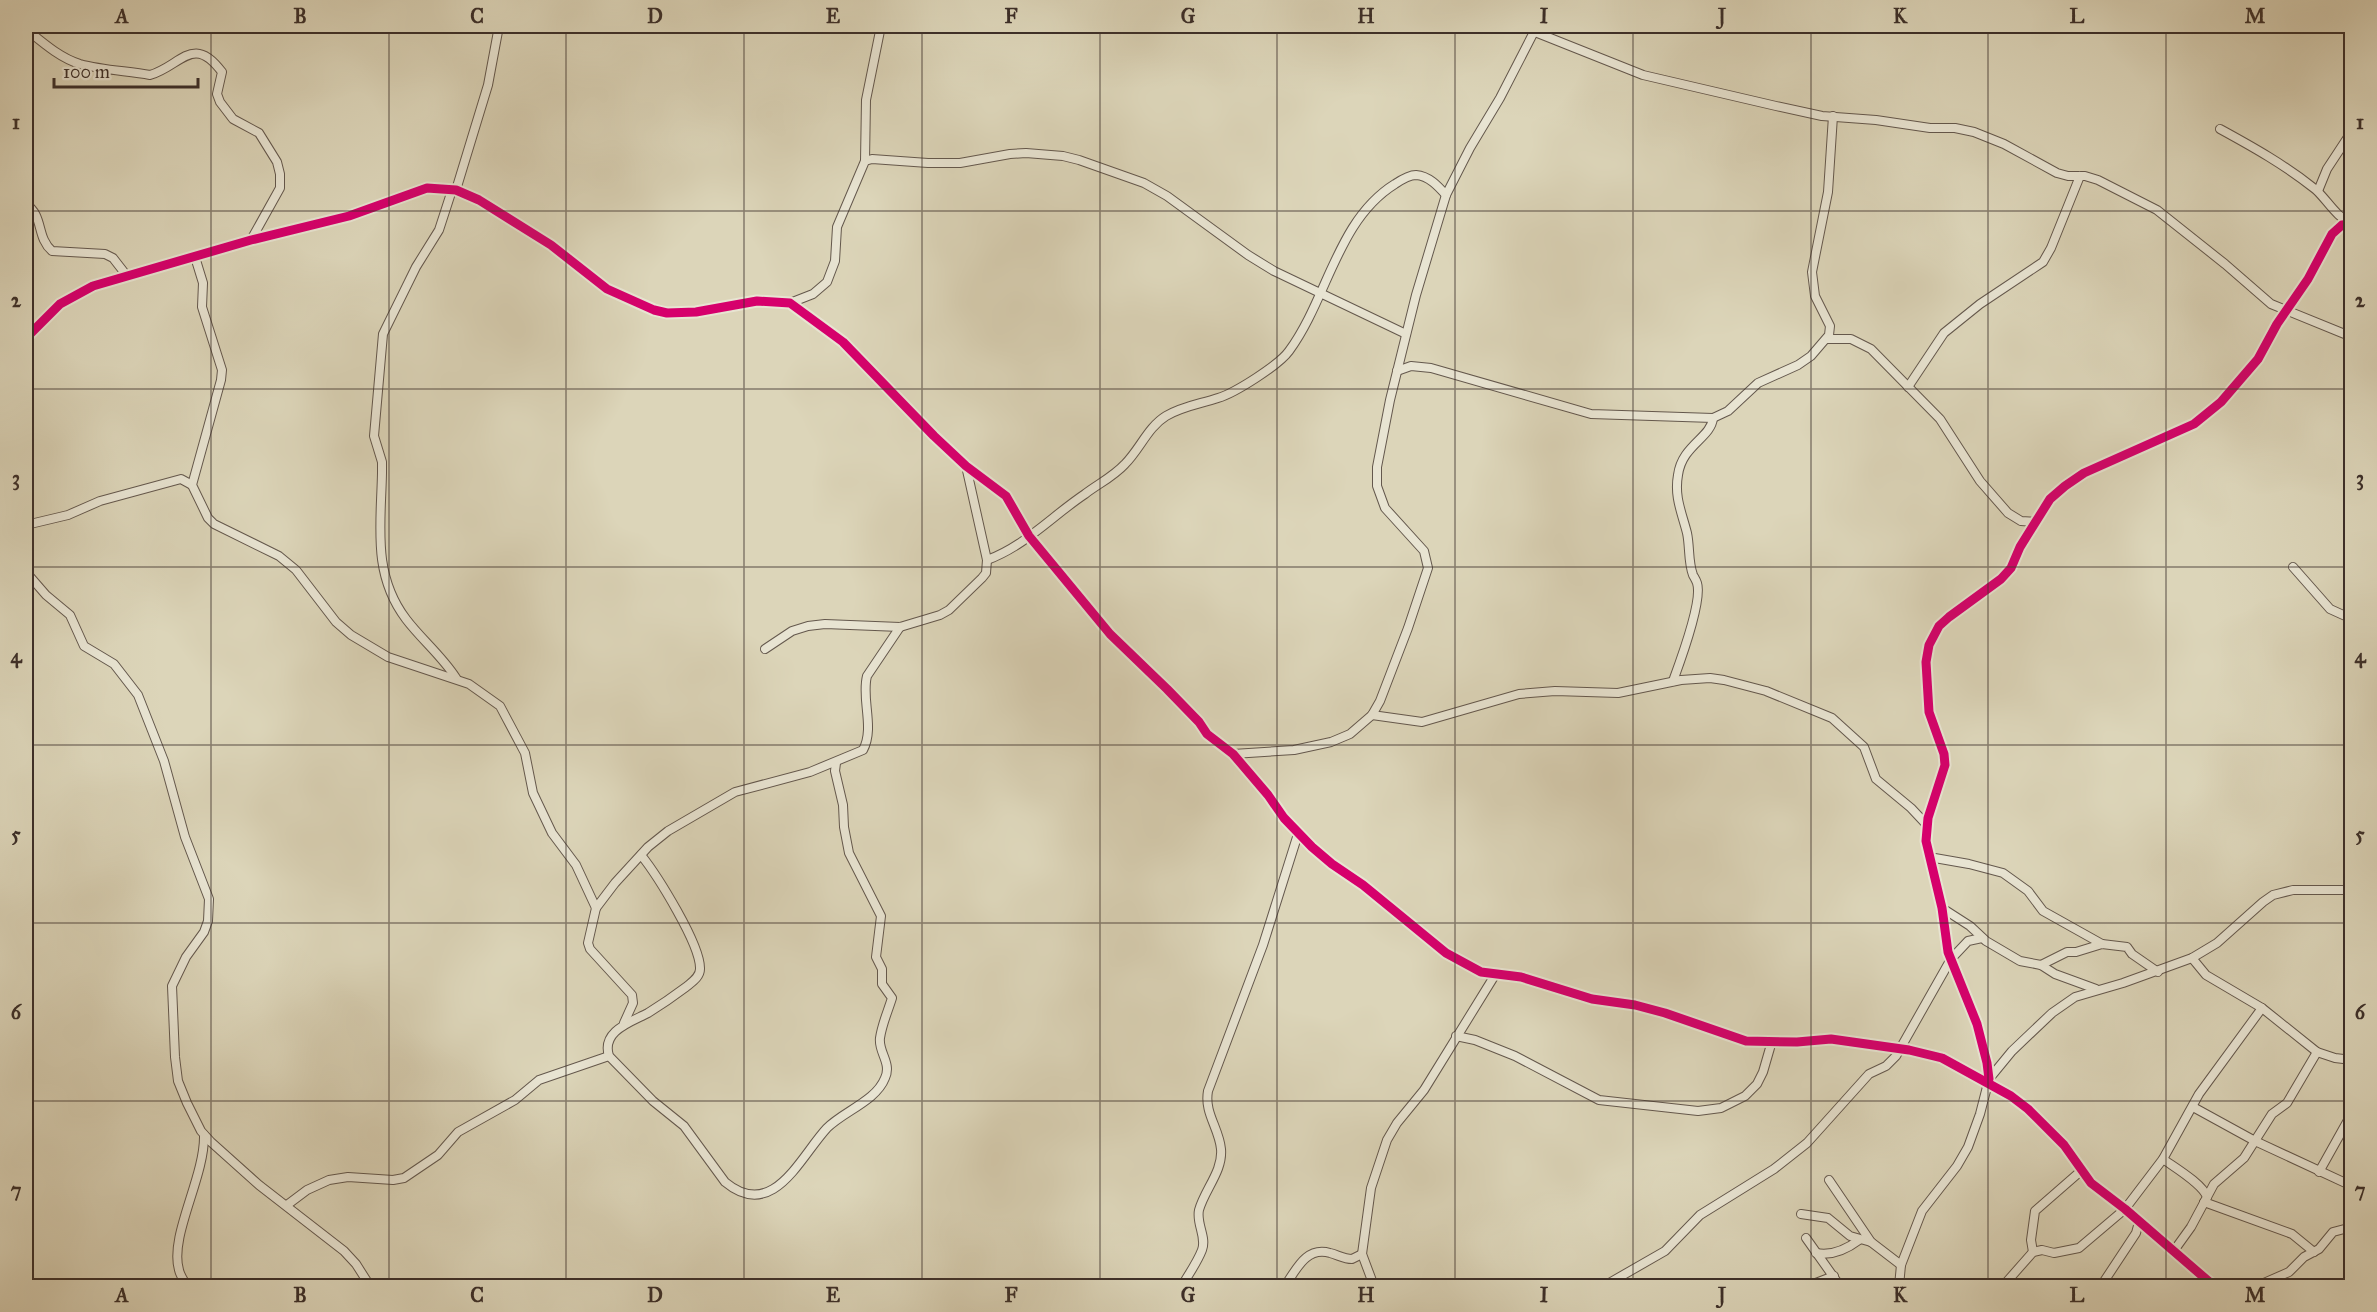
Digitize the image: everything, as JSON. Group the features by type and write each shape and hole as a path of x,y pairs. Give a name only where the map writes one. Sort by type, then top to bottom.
{"street":[{"path":"456,678 405,617 390,594 380,551 382,462 374,436 383,334 416,267 439,230 488,85 499,26"},
{"path":"26,338 60,304 79,292 251,240 349,216 427,188 454,190 479,200 523,226 607,289 654,310 667,313 696,312 757,301 790,303 813,294 827,282 835,261 837,227 865,161 866,100 880,26"},
{"path":"26,29 79,64 99,68 150,75 187,54 204,54 212,59 222,72 218,94 220,102 233,119 259,133 277,162 280,174 280,188 251,240"},
{"path":"1233,754 1285,751 1321,745 1350,734 1372,715 1380,701 1428,568 1424,551 1385,508 1377,486 1378,458 1397,371 1446,195 1536,29 1643,75 1776,106 1833,116 1930,128 1961,129 1994,140 2057,173 2104,182 2157,210 2271,304 2352,336"},
{"path":"1397,371 1411,366 1431,368 1591,414 1713,418 1728,411 1758,383 1798,365 1811,356 1827,339 1830,326 1815,296 1812,272 1828,192 1833,116"},
{"path":"1899,1287 1901,1265 1922,1211 1957,1166 1968,1147 1980,1114 1988,1081 1987,1063 1977,1024 1951,959 1926,841 1926,824 1945,765 1944,754 1929,712 1926,662 1929,645 1939,626 2001,579 2011,568 2050,499 2084,473 2194,424 2249,372 2308,279 2332,234 2339,227 2351,223 2318,191 2284,165 2220,129"},
{"path":"2318,191 2327,169 2352,131"},
{"path":"865,161 872,159 960,163 1026,153 1063,156 1079,160 1119,173 1154,188 1257,261 1321,295 1340,301 1406,334"},
{"path":"987,560 1014,547 1084,494 1115,474 1136,451 1151,429 1164,418 1179,409 1218,398 1239,388 1288,352 1321,295 1360,216 1382,192 1416,175 1431,180 1446,195"},
{"path":"1908,387 1944,333 1980,304 2043,262 2051,248 2080,176"},
{"path":"26,204 34,210 39,219 41,236 52,251 105,254 113,258 127,276"},
{"path":"192,485 222,370 202,307 203,283 195,257"},
{"path":"790,303 843,342 934,436 966,466 1009,500 1029,536 1110,634 1167,689 1199,722 1207,734 1233,754 1298,834 1332,864 1363,885 1446,953 1472,968 1495,975 1521,977 1592,999 1635,1005 1746,1041 1797,1042 1831,1039 1934,1055 1988,1081 2028,1109 2064,1145 2091,1183 2125,1209 2214,1287"},
{"path":"1827,339 1846,338 1871,349 1940,419 1980,481 2008,513 2021,521 2036,522"},
{"path":"1673,681 1690,631 1698,586 1692,573 1688,535 1678,508 1677,475 1685,453 1706,434 1713,423 1713,418"},
{"path":"765,649 792,631 808,626 825,624 900,627 949,610 986,573 987,560 966,466"},
{"path":"26,502 26,526 68,515 100,501 181,479 192,485 208,518 214,524 279,556 296,570 336,622 351,635 388,657 469,684 500,706 525,753 533,793 552,833 580,872 596,908"},
{"path":"2293,567 2330,609 2352,620"},
{"path":"26,572 46,595 70,615 84,646 114,664 138,695 164,761 185,837 209,899 208,921 204,932 181,965 172,986 178,1081 204,1135 259,1185 344,1251 356,1264 370,1287"},
{"path":"836,763 835,771 843,805 849,853 881,916 876,957 882,969 882,984 892,998 880,1038 888,1064 886,1076 881,1086 827,1128 794,1170 771,1191 758,1194 743,1193 733,1189 725,1182 684,1126 653,1101 609,1056 607,1048 609,1041 624,1023 633,1003 633,995 590,949 588,943 596,908 641,855 668,831 735,792 793,778 836,763 859,752 865,746 867,731 865,685 867,676 900,627"},
{"path":"1372,715 1422,722 1519,694 1555,691 1618,693 1673,681 1710,678 1730,681 1766,691 1827,715 1846,729 1864,747 1876,779 1911,808 1926,824"},
{"path":"1182,1287 1203,1249 1204,1241 1198,1223 1200,1208 1220,1163 1219,1138 1207,1106 1208,1092 1263,945 1298,834"},
{"path":"624,1023 643,1016 669,1000 698,977 700,970 696,950 672,902 658,876 641,855"},
{"path":"1929,857 2003,873 2028,891 2043,911 2102,944 2127,947 2132,954 2158,972"},
{"path":"1988,1081 2012,1051 2061,1006 2075,997 2158,972 2192,958 2217,943 2273,895 2294,890 2352,890"},
{"path":"1942,908 1970,926 1982,938 2020,961 2041,965 2055,974 2098,990"},
{"path":"1604,1287 1665,1251 1700,1215 1774,1169 1807,1143 1869,1074 1886,1066 1900,1049 1951,959 1968,941 1982,938"},
{"path":"2041,965 2067,952 2080,951 2102,944"},
{"path":"2192,958 2206,975 2262,1008 2317,1052 2335,1058 2352,1060"},
{"path":"1374,1287 1362,1254 1371,1188 1387,1140 1397,1123 1424,1090 1495,975"},
{"path":"2003,1287 2033,1252 2042,1250 2054,1253 2079,1248 2125,1209 2163,1159 2199,1094 2262,1008"},
{"path":"1456,1036 1475,1040 1515,1056 1599,1101 1698,1111 1722,1108 1745,1096 1757,1084 1763,1072 1772,1041"},
{"path":"2174,1252 2219,1179 2244,1158 2272,1114 2287,1103 2317,1052"},
{"path":"287,1205 307,1190 329,1180 348,1177 393,1180 404,1178 438,1155 458,1132 515,1100 539,1080 609,1056"},
{"path":"2193,1107 2255,1141 2352,1186"},
{"path":"2319,1172 2352,1113"},
{"path":"187,1287 179,1270 177,1257 185,1220 203,1161 204,1135"},
{"path":"2163,1159 2198,1185 2204,1191 2205,1199"},
{"path":"2033,1252 2031,1240 2035,1211 2082,1170"},
{"path":"1829,1180 1871,1242 1901,1265"},
{"path":"2205,1199 2292,1234 2314,1252"},
{"path":"1802,1214 1828,1218 1840,1230 1859,1240 1871,1242"},
{"path":"2101,1287 2136,1233 2139,1222"},
{"path":"2257,1287 2289,1272 2304,1257 2319,1249 2333,1232 2352,1227"},
{"path":"1806,1238 1840,1287"},
{"path":"1816,1253 1822,1254 1845,1249 1859,1240"},
{"path":"1285,1287 1302,1260 1318,1251 1352,1259 1362,1254"},
{"path":"1808,1287 1833,1276"}],"cycle path":[{"path":"26,338 60,304 93,286 251,240 349,216 427,188 456,190 479,200 551,245 607,289 654,310 667,313 696,312 757,301 790,303 843,342 934,436 966,466 1006,496 1029,536 1110,634 1167,689 1199,722 1207,734 1233,754 1268,795 1284,818 1312,847 1363,885 1446,953 1481,972 1521,977 1592,999 1635,1005 1746,1041 1797,1042 1831,1039 1909,1050 1942,1058 2011,1096 2028,1109 2064,1145 2091,1183 2125,1209 2214,1286"},
{"path":"1989,1079 1977,1024 1948,952 1942,908 1926,841 1928,818 1945,765 1944,754 1929,712 1926,662 1929,645 1939,626 2001,579 2011,568 2020,547 2050,499 2065,486 2084,473 2194,424 2221,402 2258,359 2277,324 2308,279 2332,234 2342,225 2352,224"}]}
